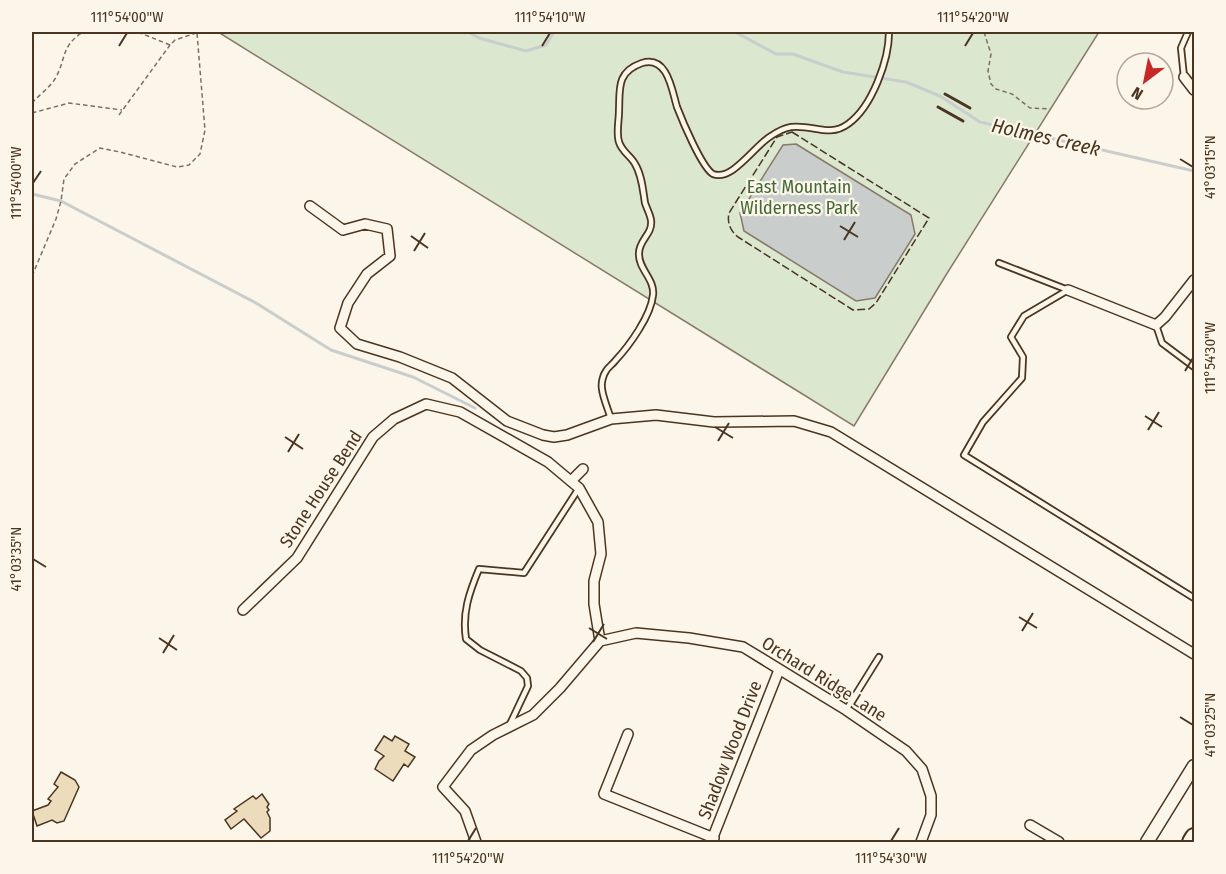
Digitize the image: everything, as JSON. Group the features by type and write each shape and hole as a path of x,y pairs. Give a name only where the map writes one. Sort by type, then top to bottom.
{"highway":[{"path":"1191,843 1194,837"}],"street":[{"path":"1184,77 1194,90"},
{"path":"310,206 343,230 364,224 387,229 390,256 367,274 348,303 340,328 357,344 400,357 452,378 507,421 543,435 555,437 612,419 656,415 714,422 794,421 831,432 1194,654"},
{"path":"1068,290 1156,325 1194,280"},
{"name":"Stone House Bend","path":"243,609 297,558 373,437 394,419 426,404 460,412 548,462 579,488 598,522 601,554 594,581 594,604 600,641"},
{"path":"571,481 583,470"},
{"name":"Orchard Ridge Lane","path":"600,641 636,633 689,638 743,647 846,711 906,751 922,769 929,786 932,805 929,825 921,843"},
{"path":"476,843 465,811 443,787 471,750 493,735 533,715 560,688 600,641"},
{"name":"Shadow Wood Drive","path":"712,840 779,670"},
{"path":"628,734 604,794 712,840"},
{"path":"1147,843 1194,766"},
{"path":"1030,825 1058,842"}],"lane":[{"path":"612,419 602,389 603,378 606,370 633,338 653,296 653,286 641,263 639,253 651,231 651,218 636,164 621,148 618,136 618,90 621,80 642,63 656,64 662,68 672,87 681,117 703,165 715,174 724,175 732,171 763,141 782,130 796,127 826,132 834,131 850,123 858,115 883,69 890,32"},
{"path":"1184,77 1181,48 1188,32"},
{"path":"999,262 1068,290"},
{"path":"1068,290 1024,316 1011,337 1023,357 1022,378 982,422 964,455 1194,598"},
{"path":"1156,325 1162,343 1194,367"},
{"path":"508,729 528,686 527,678 521,671 480,650 466,639 464,623 468,594 479,569 524,573 579,488"},
{"path":"846,711 879,657"}],"path":[{"path":"32,103 53,81 62,64 65,48 83,32"},
{"path":"138,32 170,45"},
{"path":"32,276 56,219 64,179 75,164 100,148 177,167 189,165 200,154 204,130 198,32 175,40 170,45 118,114"},
{"path":"984,32 991,54 988,71 991,84 996,89 1012,94 1030,108 1050,109"},
{"path":"32,113 69,103 122,110"}],"green space":[{"name":"East Mountain Wilderness Park","path":"218,32 1099,32 854,426"}],"shaded area":[{"path":"796,144 911,215 915,234 875,298 856,301 744,231 740,213 783,145"}],"building":[{"path":"384,736 392,741 395,736 409,744 405,751 415,757 408,767 404,764 393,781 375,769 384,756 375,750"},
{"path":"61,772 75,780 79,787 64,821 57,823 52,820 37,826 32,811 48,805 51,801 48,799 58,787 54,784"},
{"path":"262,794 269,804 267,812 270,818 270,831 261,838 244,819 231,829 225,820 237,811 234,809 253,796 256,799"}],"waterway":[{"name":"Holmes Creek","path":"468,32 479,38 526,51 546,45 554,32"},
{"name":"Holmes Creek","path":"735,32 776,54 793,54 843,72 906,82 940,96 980,122 1194,171"},
{"path":"32,194 61,201 256,303 331,350 413,377 475,408"}],"fence":[{"path":"792,132 929,218 876,303 869,309 853,310 738,237 730,226 729,213 777,137 792,132"}],"wall":[{"path":"945,94 970,108"},
{"path":"938,107 963,121"}]}
